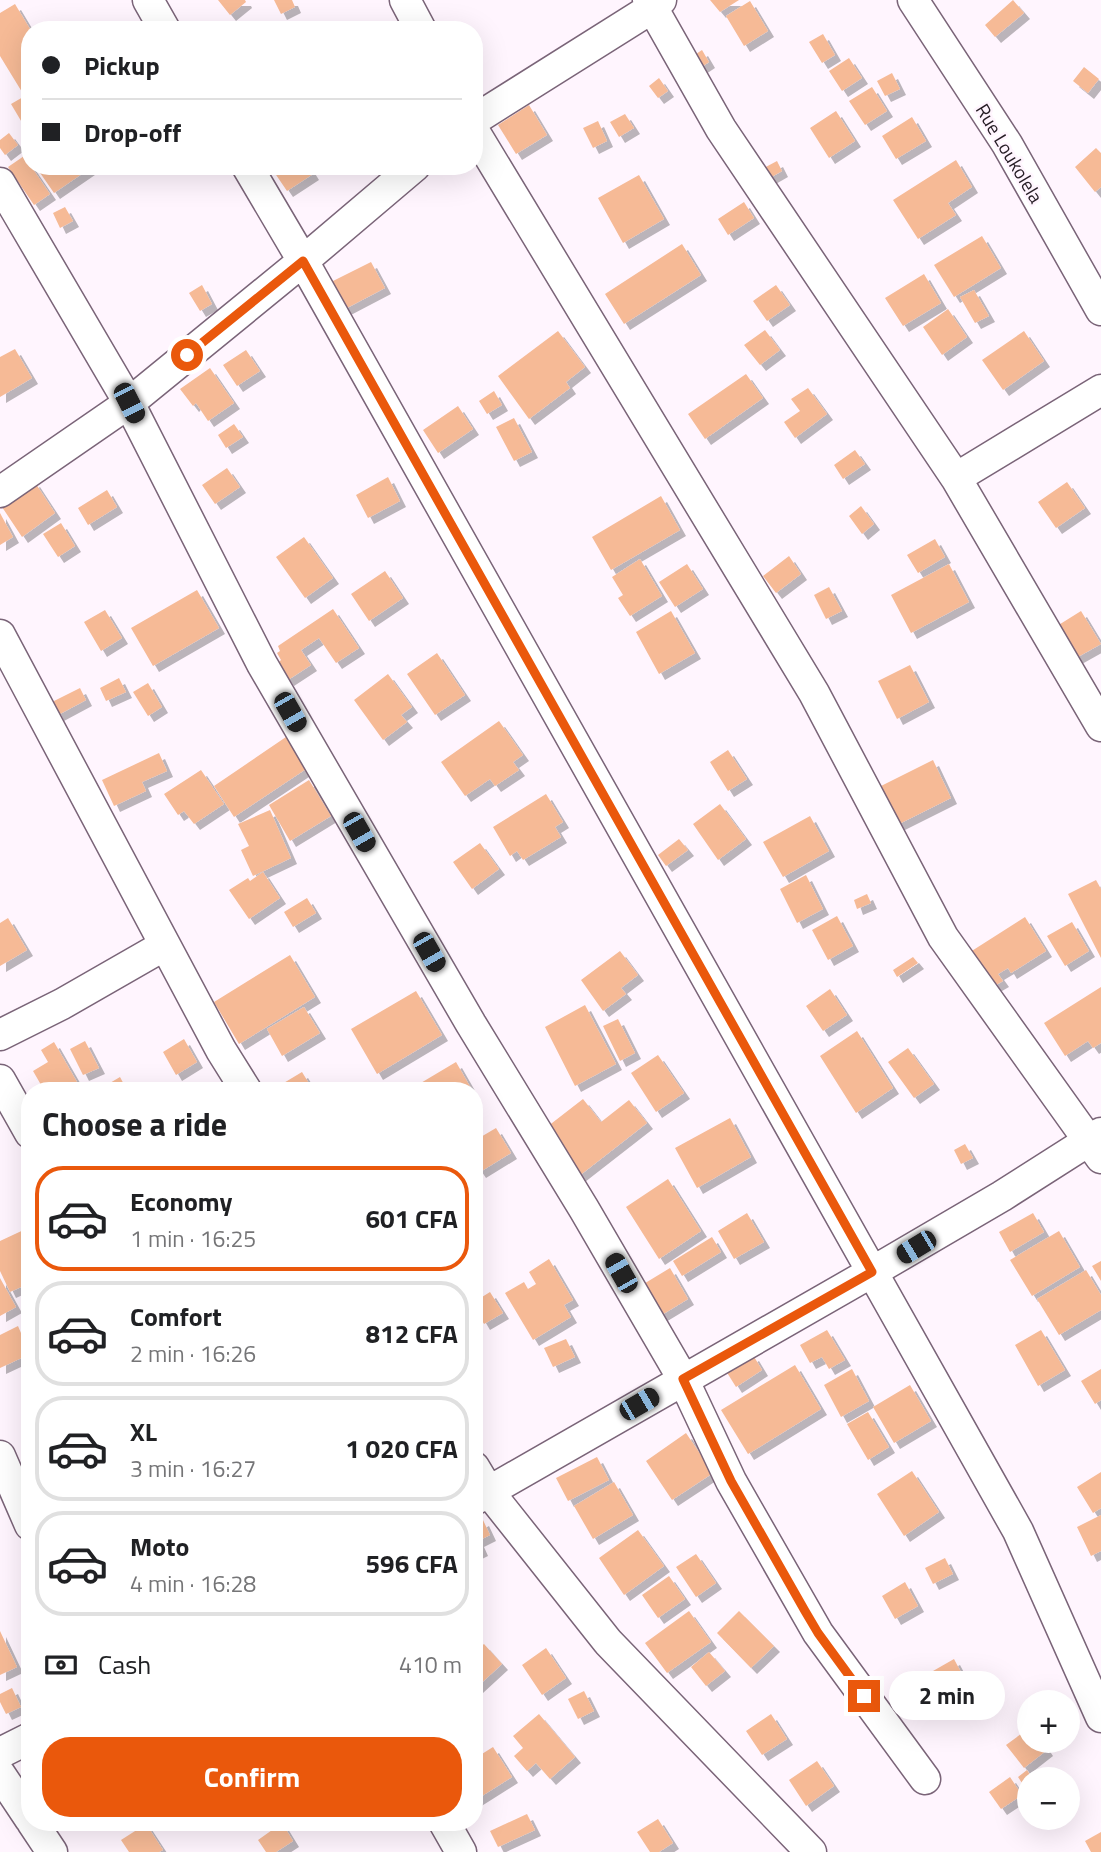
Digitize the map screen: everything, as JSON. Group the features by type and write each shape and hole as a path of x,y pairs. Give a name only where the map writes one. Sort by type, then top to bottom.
{"street":[{"path":"148,0 161,21"},
{"path":"405,0 416,21"},
{"name":"Rue Loukolela","path":"913,0 1007,144 1101,310"},
{"path":"483,114 654,3 721,129 956,478 1093,689 1101,726"},
{"path":"483,146 814,694 943,937 1097,1144 683,1379 483,1484"},
{"path":"252,175 1018,1531 1101,1717"},
{"path":"0,492 129,403 404,175"},
{"path":"0,183 129,403 262,664 471,1024 584,1209 683,1379 731,1481 818,1633 925,1779"},
{"path":"956,478 1101,390"},
{"path":"0,635 221,1050 241,1082"},
{"path":"0,1035 62,1004 165,945"},
{"path":"0,1080 21,1117"},
{"path":"0,1456 21,1504"},
{"path":"483,1491 608,1642 811,1852"},
{"path":"0,1753 21,1742"},
{"path":"0,1774 21,1805"},
{"path":"38,1831 52,1852"},
{"path":"449,1831 461,1852"}],"building":[{"path":"218,0 245,0 246,2 230,15"},
{"path":"274,0 292,0 295,7 281,14"},
{"path":"710,0 739,0 720,12"},
{"path":"1013,0 1024,13 995,37 985,25"},
{"path":"750,1 768,31 744,46 726,16"},
{"path":"15,4 25,21 21,21 21,90 0,56 0,13"},
{"path":"823,34 835,55 822,63 809,42"},
{"path":"702,50 709,62 697,70 690,58"},
{"path":"849,58 862,78 842,91 829,71"},
{"path":"1084,67 1099,79 1088,93 1073,81"},
{"path":"892,73 900,89 885,96 877,81"},
{"path":"659,78 668,91 658,98 649,86"},
{"path":"872,87 887,111 865,125 849,101"},
{"path":"21,98 21,121 11,104"},
{"path":"529,105 547,135 516,154 498,125"},
{"path":"836,111 855,141 829,158 810,128"},
{"path":"625,114 634,128 619,137 610,122"},
{"path":"912,117 926,141 896,159 882,136"},
{"path":"598,121 607,141 593,148 583,128"},
{"path":"9,133 18,145 5,155 0,148 0,140"},
{"path":"1096,148 1101,153 1101,187 1095,192 1075,167"},
{"path":"21,158 21,175 37,175 50,194 34,205 8,167"},
{"path":"956,160 972,187 948,203 956,215 918,239 893,200"},
{"path":"777,161 782,171 768,179 762,169"},
{"path":"42,175 80,175 54,193"},
{"path":"276,175 311,175 287,191"},
{"path":"639,175 664,219 623,243 598,198"},
{"path":"744,202 754,218 728,235 718,219"},
{"path":"65,207 73,221 60,228 53,213"},
{"path":"982,236 1001,268 954,297 934,265"},
{"path":"682,244 701,275 624,324 605,294"},
{"path":"371,262 385,288 343,310 329,283"},
{"path":"924,274 941,303 903,326 885,298"},
{"path":"202,285 212,304 200,311 189,293"},
{"path":"776,285 790,305 767,321 753,301"},
{"path":"974,290 989,316 975,323 960,297"},
{"path":"948,309 967,337 942,355 923,327"},
{"path":"765,330 780,350 760,365 744,345"},
{"path":"558,331 585,367 566,382 570,388 529,419 498,376"},
{"path":"1024,331 1044,361 1003,390 982,360"},
{"path":"15,349 32,378 0,397 0,357"},
{"path":"246,350 260,371 237,386 223,365"},
{"path":"210,368 234,403 208,421 196,403 193,406 180,389"},
{"path":"746,374 763,398 705,439 688,414"},
{"path":"808,388 827,414 795,438 784,422 800,411 791,399"},
{"path":"494,391 502,405 487,414 479,401"},
{"path":"458,406 473,429 438,453 423,430"},
{"path":"514,418 532,452 514,461 496,427"},
{"path":"234,424 243,437 226,448 218,435"},
{"path":"855,450 865,464 843,479 834,465"},
{"path":"227,468 240,487 215,504 202,485"},
{"path":"388,477 400,501 368,518 356,495"},
{"path":"34,481 55,513 22,537 0,504"},
{"path":"1067,482 1085,508 1056,528 1038,502"},
{"path":"107,490 117,507 88,525 78,508"},
{"path":"661,496 680,530 611,570 592,537"},
{"path":"861,506 874,524 862,534 849,516"},
{"path":"0,513 13,537 0,545"},
{"path":"61,523 75,546 58,557 43,534"},
{"path":"304,537 333,578 305,598 276,557"},
{"path":"935,539 945,557 918,573 907,555"},
{"path":"789,556 801,574 776,593 763,576"},
{"path":"640,559 662,596 630,616 618,598 623,595 612,577"},
{"path":"687,564 703,589 675,607 659,582"},
{"path":"949,564 969,602 911,633 891,595"},
{"path":"385,571 403,598 369,621 351,594"},
{"path":"829,587 842,611 826,619 814,595"},
{"path":"197,590 219,628 153,666 131,628"},
{"path":"333,609 359,648 336,663 319,638 301,650 311,665 288,680 277,664 281,660 277,653 280,651 278,646"},
{"path":"105,610 122,638 101,651 84,622"},
{"path":"671,611 695,653 659,674 636,632"},
{"path":"1081,611 1101,644 1076,658 1057,626"},
{"path":"437,653 465,695 435,715 407,674"},
{"path":"910,665 929,702 897,719 878,681"},
{"path":"388,674 412,707 401,715 407,722 383,740 354,700"},
{"path":"119,678 126,692 106,701 100,688"},
{"path":"148,683 162,707 148,716 133,692"},
{"path":"80,688 86,700 58,715 52,702"},
{"path":"499,721 523,755 513,762 519,770 495,786 490,779 465,796 441,762"},
{"path":"286,737 306,769 234,817 214,786"},
{"path":"728,750 747,779 728,791 710,762"},
{"path":"159,753 167,771 142,782 146,791 114,806 102,780"},
{"path":"933,760 951,798 897,825 879,787"},
{"path":"201,770 224,804 194,824 184,811 178,815 164,794"},
{"path":"309,780 331,816 290,841 269,805"},
{"path":"546,794 563,822 555,827 561,837 523,860 517,851 510,856 493,827"},
{"path":"720,804 746,839 718,860 693,824"},
{"path":"270,810 291,858 253,876 241,850 249,846 238,824"},
{"path":"810,816 829,851 783,877 763,842"},
{"path":"679,839 688,850 666,866 658,855"},
{"path":"480,843 499,869 472,889 453,862"},
{"path":"263,872 280,898 249,919 229,890"},
{"path":"806,875 823,909 797,923 780,889"},
{"path":"1096,880 1101,889 1101,958 1068,894"},
{"path":"867,894 871,903 857,909 854,900"},
{"path":"307,898 316,913 293,927 284,912"},
{"path":"837,916 853,946 828,960 812,930"},
{"path":"1025,917 1046,951 1011,973 1008,968 998,974 1003,981 989,989 967,954"},
{"path":"8,918 27,950 0,966 0,923"},
{"path":"1072,922 1089,951 1065,966 1047,936"},
{"path":"620,951 638,975 621,988 626,994 603,1011 581,980"},
{"path":"290,955 315,997 239,1044 214,1002"},
{"path":"913,957 918,963 897,977 893,970"},
{"path":"1101,987 1101,1043 1093,1048 1088,1041 1065,1056 1044,1023"},
{"path":"830,989 847,1015 823,1031 806,1006"},
{"path":"416,991 442,1035 377,1074 351,1029"},
{"path":"585,1005 616,1064 575,1086 545,1027"},
{"path":"304,1007 320,1033 282,1056 267,1029"},
{"path":"618,1019 635,1053 620,1061 603,1026"},
{"path":"857,1031 893,1088 856,1113 820,1056"},
{"path":"184,1039 197,1062 176,1075 163,1052"},
{"path":"85,1041 99,1068 83,1075 70,1049"},
{"path":"54,1042 77,1082 39,1082 33,1071 48,1062 41,1050"},
{"path":"908,1048 934,1084 914,1098 888,1062"},
{"path":"658,1055 684,1093 656,1112 631,1073"},
{"path":"456,1062 467,1082 422,1082"},
{"path":"302,1072 308,1082 285,1082"},
{"path":"583,1099 601,1122 629,1100 647,1123 579,1176 543,1130"},
{"path":"730,1118 751,1157 697,1188 675,1148"},
{"path":"496,1128 511,1153 483,1170 483,1136"},
{"path":"965,1144 973,1158 961,1164 954,1150"},
{"path":"668,1179 701,1231 659,1259 626,1207"},
{"path":"747,1213 764,1242 734,1259 718,1231"},
{"path":"1033,1213 1044,1232 1010,1252 999,1232"},
{"path":"21,1231 21,1287 10,1292 0,1271 0,1241"},
{"path":"1059,1231 1080,1267 1032,1296 1010,1260"},
{"path":"712,1237 721,1252 682,1276 673,1261"},
{"path":"549,1259 573,1300 564,1305 571,1317 533,1340 505,1293 524,1282 528,1289 536,1284 529,1272"},
{"path":"1101,1261 1101,1281 1092,1266"},
{"path":"670,1268 688,1299 655,1319 637,1288"},
{"path":"1086,1270 1101,1295 1101,1310 1059,1335 1037,1299"},
{"path":"0,1278 16,1307 0,1316"},
{"path":"490,1292 503,1313 484,1324 483,1322 483,1296"},
{"path":"18,1326 21,1333 21,1358 0,1368 0,1335"},
{"path":"827,1330 845,1360 829,1369 822,1357 810,1363 800,1345"},
{"path":"1041,1330 1065,1370 1038,1386 1015,1345"},
{"path":"566,1339 575,1357 553,1367 544,1348"},
{"path":"753,1355 762,1370 736,1387 726,1371"},
{"path":"795,1365 821,1409 748,1454 721,1410"},
{"path":"852,1369 869,1401 841,1417 824,1385"},
{"path":"1101,1369 1101,1400 1095,1404 1081,1381"},
{"path":"910,1385 931,1421 894,1443 873,1407"},
{"path":"868,1412 889,1447 868,1460 847,1424"},
{"path":"686,1433 713,1473 672,1500 646,1461"},
{"path":"597,1457 609,1480 568,1501 556,1478"},
{"path":"912,1471 939,1512 904,1536 877,1494"},
{"path":"1101,1472 1101,1508 1093,1513 1077,1487"},
{"path":"614,1482 633,1515 593,1539 574,1506"},
{"path":"1101,1515 1101,1551 1091,1556 1077,1527"},
{"path":"483,1520 490,1535 483,1538"},
{"path":"638,1530 664,1566 624,1595 599,1558"},
{"path":"696,1554 716,1583 696,1597 676,1567"},
{"path":"945,1558 953,1574 933,1584 925,1568"},
{"path":"669,1576 685,1599 658,1618 642,1595"},
{"path":"905,1582 918,1606 895,1619 882,1596"},
{"path":"689,1611 711,1642 667,1673 645,1643"},
{"path":"739,1611 774,1646 751,1668 717,1633"},
{"path":"0,1631 17,1667 0,1675"},
{"path":"483,1645 502,1664 483,1681"},
{"path":"546,1648 566,1678 542,1695 522,1665"},
{"path":"709,1652 725,1671 706,1686 691,1667"},
{"path":"954,1659 963,1676 952,1682 956,1689 939,1698 926,1675"},
{"path":"12,1688 21,1707 6,1714 0,1702 0,1694"},
{"path":"584,1691 594,1711 578,1719 568,1699"},
{"path":"539,1714 575,1757 550,1779 536,1763 527,1771 514,1756 523,1748 513,1736"},
{"path":"771,1714 787,1739 762,1755 746,1731"},
{"path":"1017,1737 1017,1753 1043,1753 1023,1767 1006,1745"},
{"path":"493,1747 512,1777 483,1795 483,1753"},
{"path":"817,1761 834,1786 806,1806 789,1780"},
{"path":"1010,1777 1017,1788 1017,1798 1001,1809 989,1792"},
{"path":"527,1814 535,1830 498,1847 490,1831"},
{"path":"658,1819 673,1843 659,1852 650,1852 637,1832"},
{"path":"135,1831 151,1831 163,1850 129,1852 121,1840"},
{"path":"271,1831 287,1831 293,1841 276,1852 266,1852 258,1840"},
{"path":"1101,1832 1101,1852 1091,1852 1085,1841"}],"route":[{"path":"187,355 303,261 872,1272 683,1379 731,1481 805,1611 864,1696"}]}
